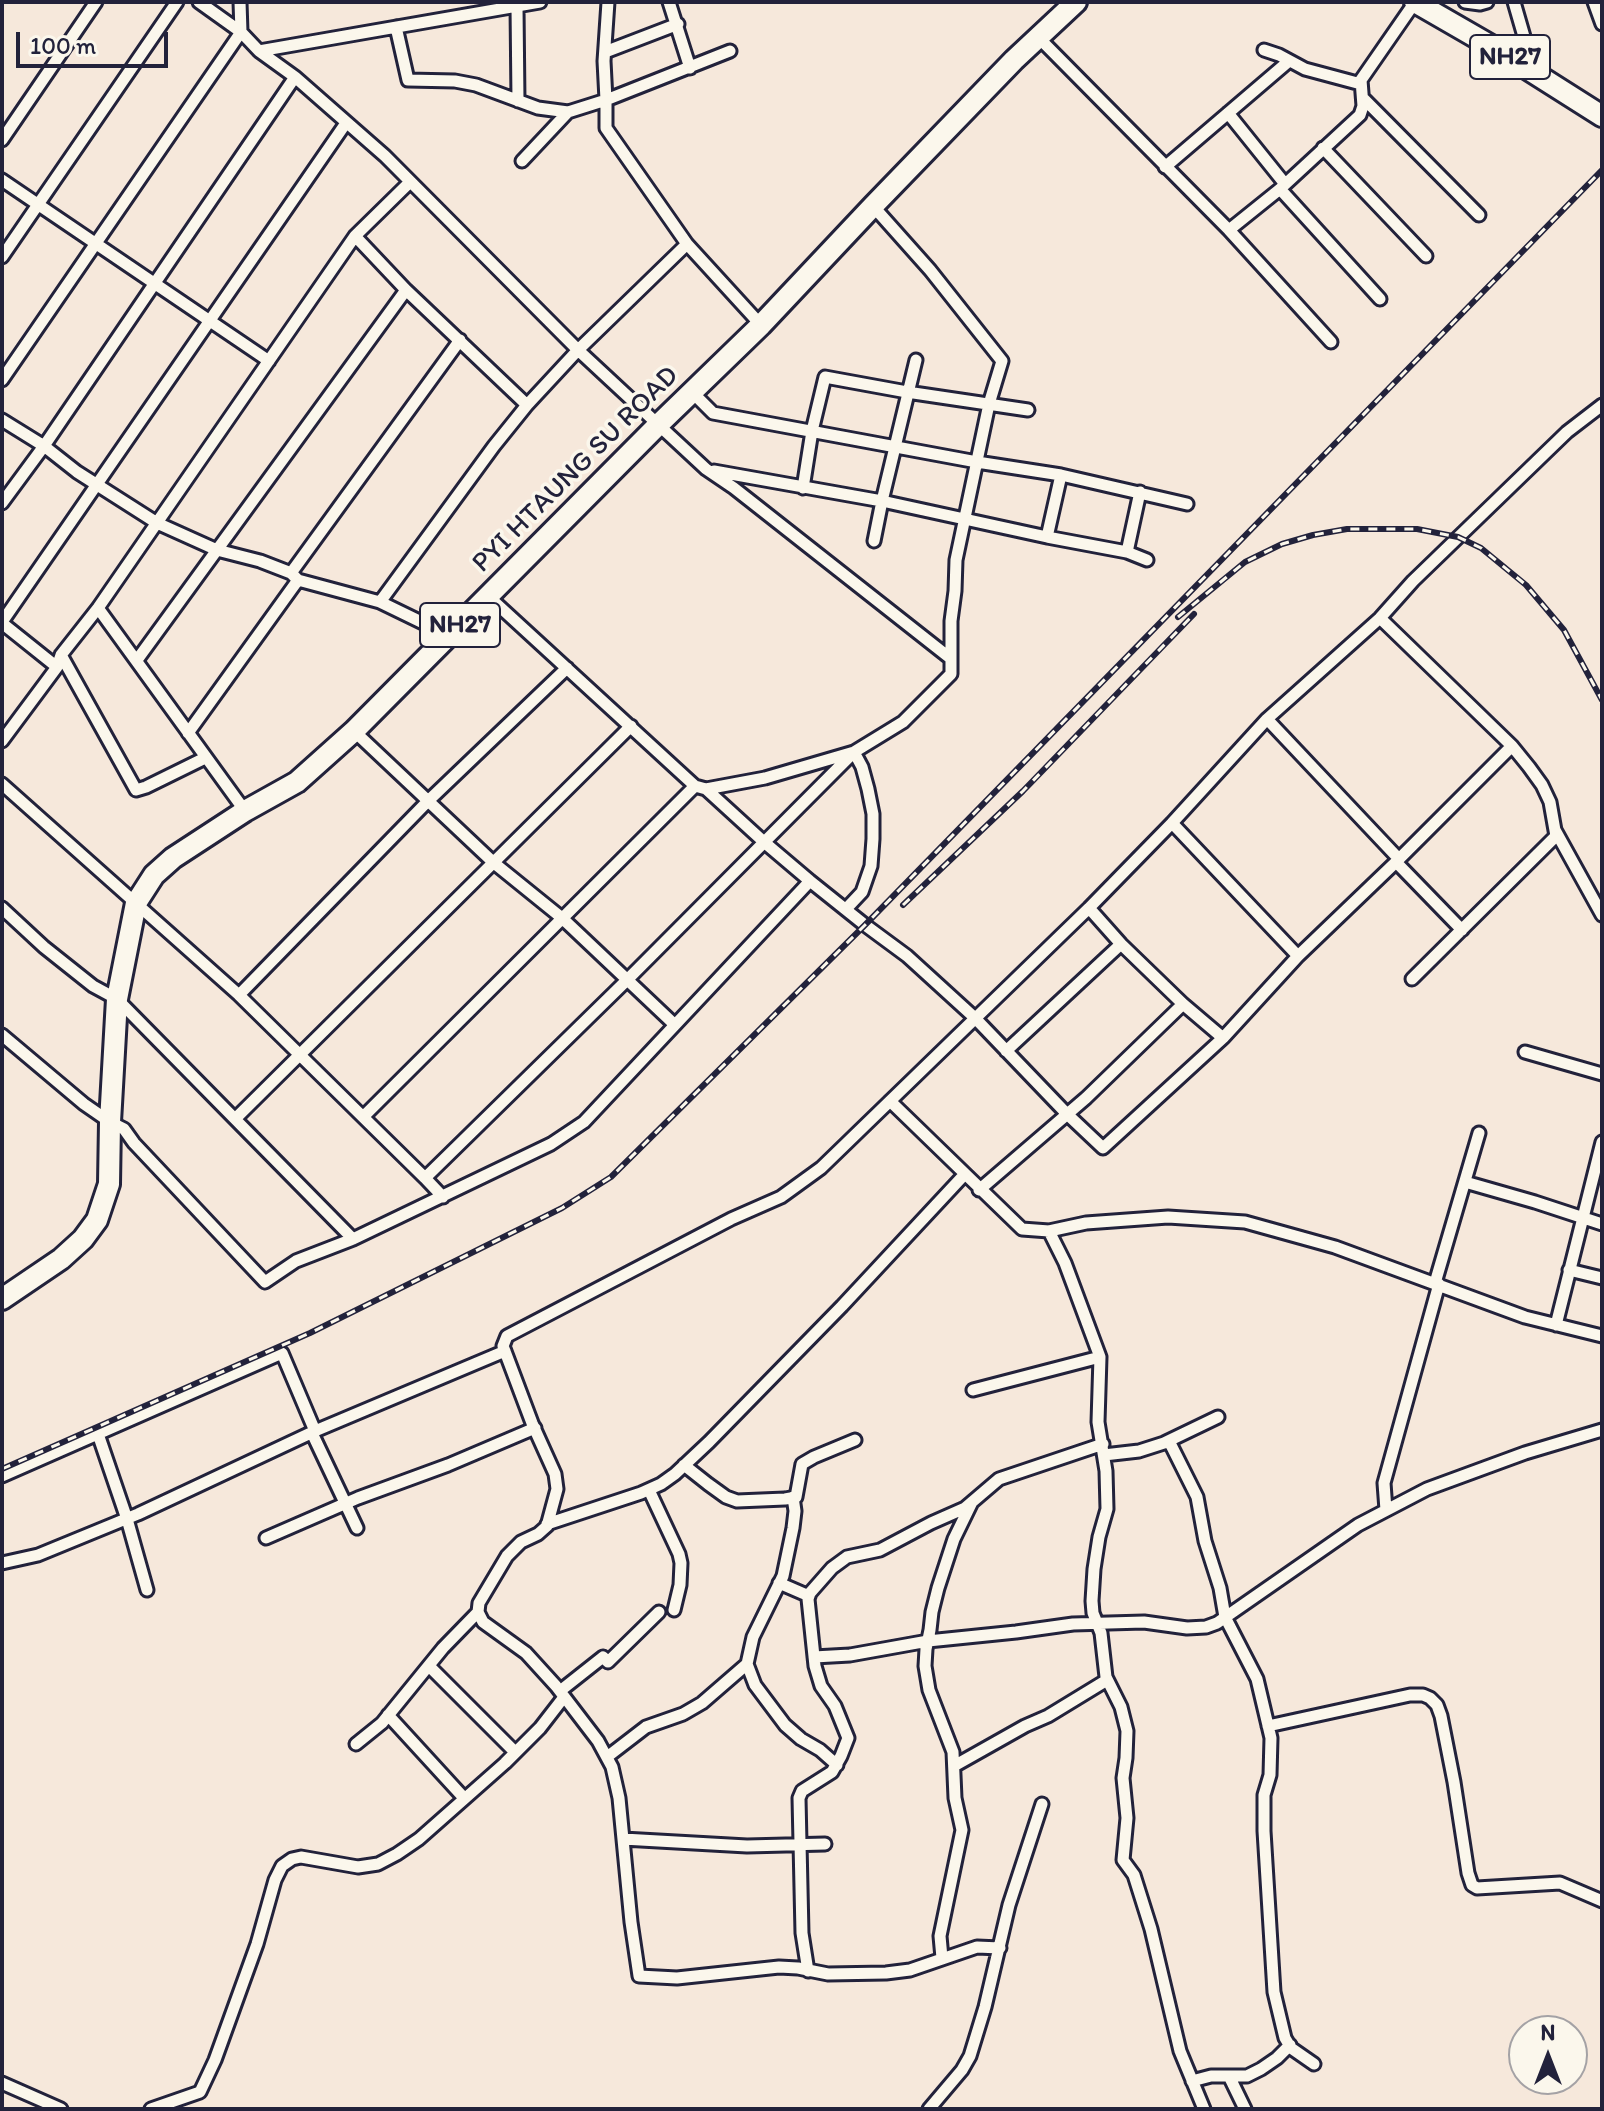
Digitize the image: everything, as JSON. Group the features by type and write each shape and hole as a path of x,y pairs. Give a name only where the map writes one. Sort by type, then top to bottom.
{"highway":[{"name":"PYI HTAUNG SU ROAD","path":"2,1299 61,1259 83,1239 97,1220 109,1184 117,999 136,903 154,875 173,858 245,811 297,782 354,731 761,325 873,206 1076,2"},
{"name":"NH27","path":"1415,2 1602,116"}],"street":[{"path":"2,140 96,2"},
{"path":"2,257 177,2"},
{"path":"199,2 241,32 259,51 295,77 385,156 578,350 706,469 950,658"},
{"path":"2,380 241,32 240,2"},
{"path":"259,51 540,2"},
{"path":"608,2 606,128 687,244 761,325"},
{"path":"669,2 690,68"},
{"path":"1229,230 1282,187 1360,115 1363,106 1361,80 1415,2"},
{"path":"1465,2 1487,2"},
{"path":"1514,2 1534,72"},
{"path":"1594,2 1602,24"},
{"path":"517,7 518,101"},
{"path":"605,52 678,24"},
{"path":"396,27 408,80 455,81 476,85 538,108 568,112 730,51"},
{"path":"1038,37 1229,230 1331,342"},
{"path":"1264,50 1305,69 1361,84"},
{"path":"1165,167 1289,61"},
{"path":"2,503 295,77"},
{"path":"1363,98 1479,215"},
{"path":"522,161 568,112"},
{"path":"1228,113 1282,187 1380,299"},
{"path":"205,758 136,790 59,661 2,623 346,123"},
{"path":"1323,148 1426,256"},
{"path":"2,180 269,361"},
{"path":"2,741 98,608 355,236 410,182"},
{"path":"425,1178 854,752 903,722 951,674 956,560 989,404 1002,361 930,270 873,206"},
{"path":"355,236 406,290 527,405"},
{"path":"380,602 527,405 578,350 687,244"},
{"path":"137,660 406,290"},
{"path":"188,733 460,340"},
{"path":"874,541 916,360"},
{"path":"803,488 825,377 1028,410"},
{"path":"692,392 713,413 1061,475 1187,504"},
{"path":"1000,1948 977,1947 910,1970 886,1973 828,1974 779,1967 677,1978 639,1976 619,1798 612,1767 598,1741 562,1694 526,1653 483,1622 478,1612 479,1603 507,1556 547,1524 557,1489 555,1474 503,1346 507,1336 731,1219 781,1197 821,1168 1089,908 1267,719 1380,618 1413,581 1567,432 1602,405"},
{"path":"2,420 157,523 217,550 260,561 295,576 380,602 450,636"},
{"path":"706,469 965,518 1127,552 1147,560"},
{"path":"1047,537 1061,475"},
{"path":"1127,552 1140,492"},
{"path":"488,596 764,842 907,956 975,1018 1103,1148 1223,1038 1298,956 1512,746"},
{"path":"98,608 245,811"},
{"path":"1380,618 1512,746 1542,785 1550,802 1556,836 1412,979"},
{"path":"239,995 427,802 567,668"},
{"path":"1267,719 1462,930"},
{"path":"236,1118 631,726"},
{"path":"354,731 427,802 494,863 562,918 675,1025"},
{"path":"363,1117 562,918 701,787 765,778 854,752"},
{"path":"846,909 862,892 871,866 873,839 873,814 868,789 854,752"},
{"path":"2,784 239,995 443,1197"},
{"path":"1172,823 1298,956"},
{"path":"1555,829 1602,915"},
{"path":"2,1035 84,1104 124,1129 265,1282 296,1261 353,1239 443,1197 551,1144 584,1122 810,881"},
{"path":"2,908 93,986 117,999 353,1239"},
{"path":"1089,908 1121,944 1223,1038"},
{"path":"1006,1051 1121,944"},
{"path":"979,1190 1067,1114 1183,1004"},
{"path":"1525,1052 1602,1074"},
{"path":"890,1101 1022,1229 1049,1231 1086,1223 1168,1217 1245,1222 1335,1247 1525,1317 1602,1336"},
{"path":"1386,1510 1384,1483 1479,1133"},
{"path":"1556,1325 1602,1142"},
{"path":"547,1524 649,1490 684,1465 842,1306 964,1175"},
{"path":"1465,1182 1602,1224"},
{"path":"1049,1231 1065,1263 1100,1357 1098,1422 1107,1509 1099,1537 1093,1580 1093,1613 1101,1633 1107,1680 1121,1707 1127,1731 1123,1778 1127,1818 1123,1860 1134,1875 1144,1904 1180,2051 1204,2109"},
{"path":"1569,1270 1602,1278"},
{"path":"2,1563 38,1555 127,1519 313,1432 505,1351"},
{"path":"2,1476 282,1353 313,1432 357,1528"},
{"path":"973,1390 1100,1357"},
{"path":"808,1971 802,1933 799,1798 802,1791 825,1777 837,1765 848,1738 835,1706 821,1686 814,1657 809,1596 832,1568 847,1557 880,1550 965,1508 999,1479 1103,1450 1139,1451 1169,1441 1218,1417"},
{"path":"266,1538 535,1428"},
{"path":"814,1657 1073,1624 1144,1622 1187,1628 1206,1627 1217,1623 1358,1525 1427,1489 1525,1453 1602,1430"},
{"path":"98,1434 147,1590"},
{"path":"684,1465 726,1497 737,1501 796,1497 802,1464 855,1440"},
{"path":"1169,1441 1197,1497 1225,1617 1257,1679 1271,1738 1270,1775 1264,1795 1264,1831 1274,1992 1285,2038 1314,2064"},
{"path":"649,1490 679,1554 681,1571 674,1610"},
{"path":"793,1497 793,1528 783,1576 753,1637 747,1664 755,1685 785,1725 837,1765"},
{"path":"942,1958 940,1936 962,1830 955,1798 953,1752 929,1690 925,1666 938,1588 954,1539 972,1502"},
{"path":"779,1583 809,1596"},
{"path":"356,1744 388,1715 478,1612"},
{"path":"151,2109 200,2092 215,2060 282,1866 301,1857 358,1867 378,1864 419,1839 540,1728 562,1694 603,1657 608,1662 659,1612"},
{"path":"607,1757 646,1727 683,1714 702,1703 747,1664"},
{"path":"429,1666 515,1752"},
{"path":"954,1766 1048,1716 1107,1680"},
{"path":"1268,1726 1410,1695 1430,1698 1441,1716 1472,1885 1477,1888 1560,1883 1602,1901"},
{"path":"388,1715 464,1798"},
{"path":"929,2109 970,2056 1009,1905 1042,1804"},
{"path":"623,1839 747,1846 825,1844"},
{"path":"1192,2081 1211,2076 1247,2076 1277,2058 1290,2045"},
{"path":"1229,2076 1245,2109"},
{"path":"2,2083 61,2109"}],"railway":[{"path":"2,1469 310,1333 562,1208 611,1177 865,925 1602,170"},
{"path":"1178,617 1245,562 1282,544 1313,535 1347,529 1417,529 1458,537 1481,548 1526,585 1564,630 1602,700"},
{"path":"903,905 1023,791 1194,614"}]}
